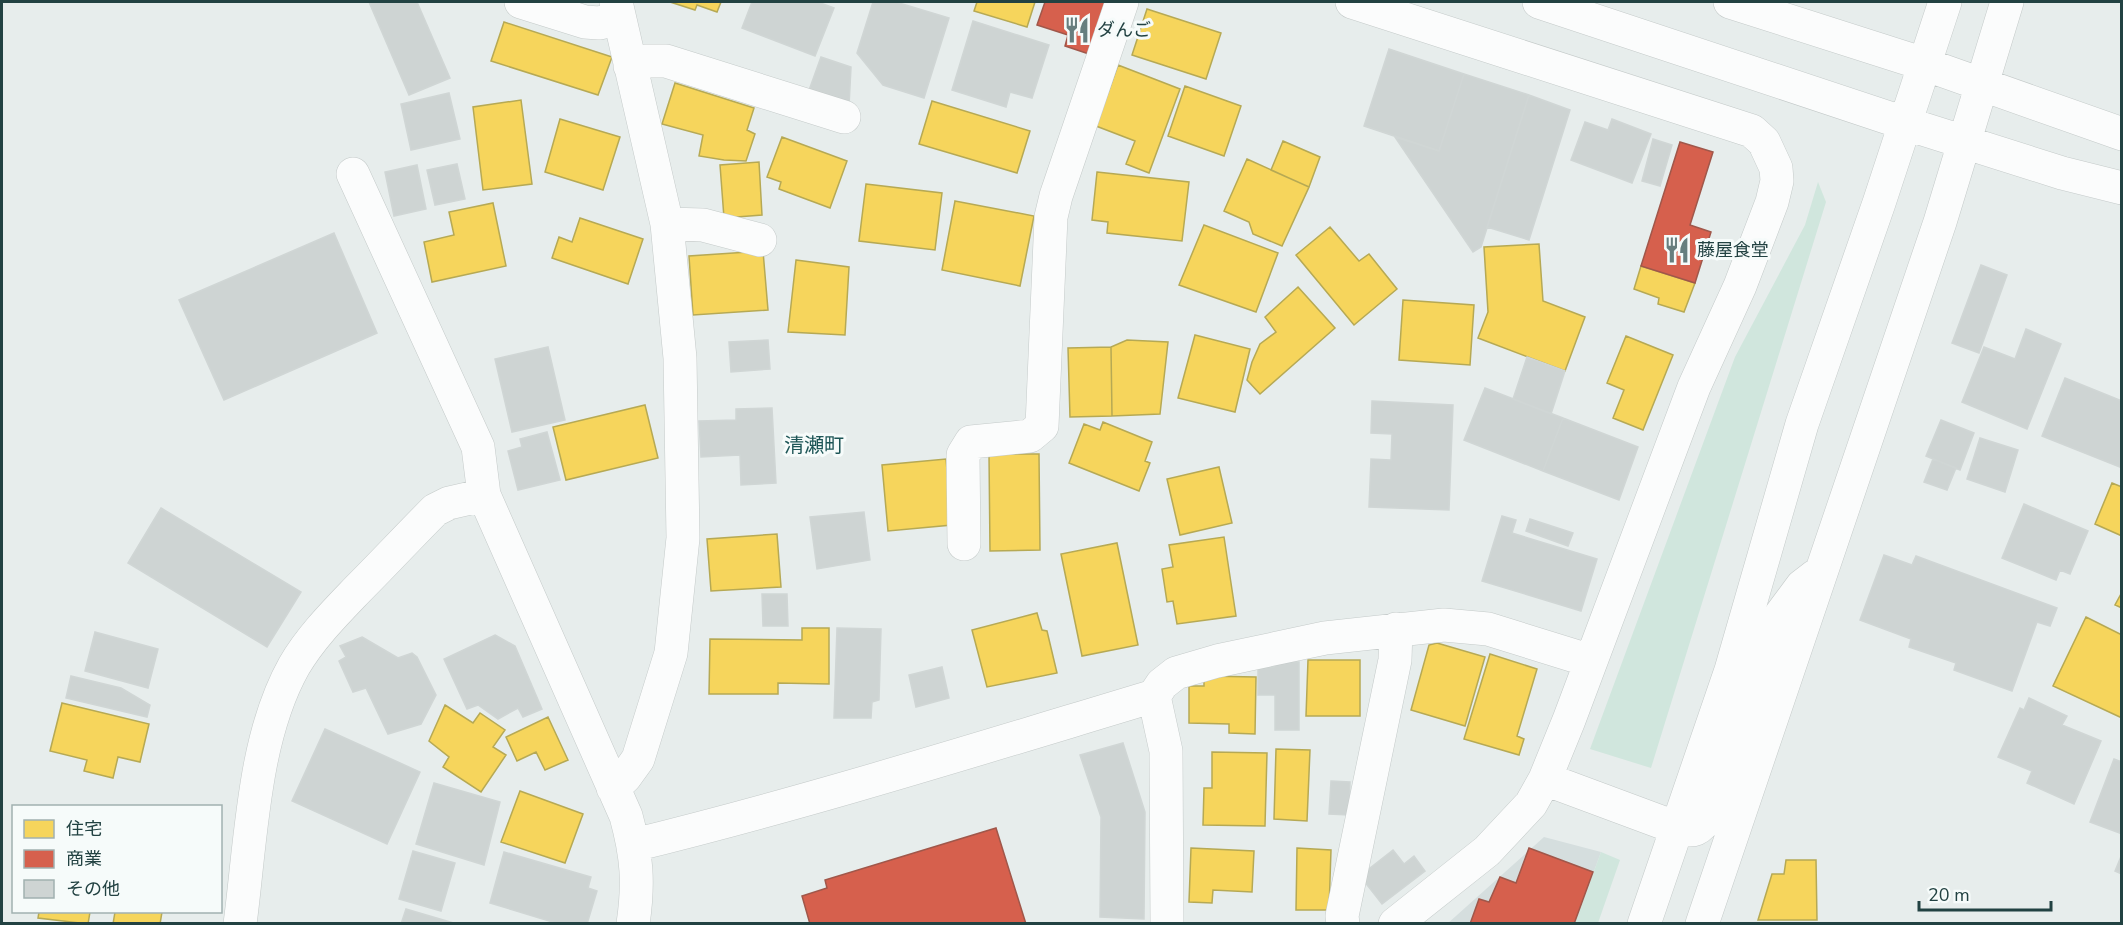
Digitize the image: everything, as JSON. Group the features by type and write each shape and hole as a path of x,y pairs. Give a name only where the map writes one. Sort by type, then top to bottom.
{"street":[{"path":"521,2 585,22 599,23 617,10 667,224 680,358 683,538 671,653 638,759 625,777 613,788"},
{"path":"964,544 963,455 971,442 1030,436 1042,426 1051,217 1056,196 1122,2"},
{"path":"1352,2 1752,131 1764,142 1776,168 1777,181 1768,213 1740,286 1694,387 1545,778 1531,804 1488,851 1395,924"},
{"path":"1539,2 1904,123 2062,173 2121,188"},
{"path":"1730,2 1924,64 2121,134"},
{"path":"1644,924 1731,670 1802,424 1880,203 1945,2"},
{"path":"1702,924 1940,222 2007,2"},
{"path":"630,66 645,61 666,61 843,117"},
{"path":"353,174 478,447 484,495 626,816 634,845 638,879 633,924"},
{"path":"667,224 703,225 760,240"},
{"path":"240,924 260,767 279,697 295,665 309,643 332,616 435,510 449,503 484,495"},
{"path":"1545,778 1677,828 1688,831 1697,830 1709,816 1779,617 1802,586 1822,570"},
{"path":"634,845 730,821 1033,734 1154,696 1162,684 1176,673 1217,661 1325,638 1444,625 1488,629 1591,661"},
{"path":"1343,924 1342,916 1395,660 1396,629"},
{"path":"1154,696 1166,751 1167,924"}],"shaded area":[{"path":"1544,837 1601,852 1575,923 1447,924"}],"green space":[{"path":"1818,182 1826,202 1651,768 1590,749 1735,357 1805,225"},
{"path":"1601,852 1620,860 1598,923 1575,923"}],"building: 住宅":[{"path":"670,2 721,2 717,12 697,5 695,10"},
{"path":"977,2 1035,2 1027,27 974,11"},
{"path":"1147,9 1221,33 1206,79 1132,55"},
{"path":"504,22 612,57 598,95 491,61"},
{"path":"1118,65 1180,89 1149,173 1126,164 1135,141 1096,126"},
{"path":"675,83 754,108 747,130 755,134 746,161 699,156 703,135 662,124"},
{"path":"1185,86 1241,106 1224,156 1168,136"},
{"path":"521,100 532,184 483,190 473,107"},
{"path":"932,101 1030,131 1017,173 919,144"},
{"path":"560,119 620,137 603,190 545,172"},
{"path":"782,137 847,161 830,208 779,189 781,182 767,177"},
{"path":"1283,141 1320,157 1309,187 1271,170"},
{"path":"1247,159 1309,187 1282,246 1253,234 1249,222 1224,211"},
{"path":"759,162 762,215 724,218 720,165"},
{"path":"1097,172 1189,182 1182,241 1107,233 1108,222 1092,220"},
{"path":"866,184 942,193 935,250 859,241"},
{"path":"955,201 1034,216 1020,286 942,270"},
{"path":"493,203 506,266 432,282 424,242 454,235 449,212"},
{"path":"580,218 643,239 628,284 552,258 559,237 572,242"},
{"path":"1204,225 1278,253 1256,312 1179,285"},
{"path":"1330,227 1359,261 1369,254 1397,289 1354,325 1296,255"},
{"path":"1539,244 1543,301 1585,317 1565,371 1478,338 1488,312 1484,247"},
{"path":"763,251 768,310 693,315 689,256"},
{"path":"796,260 849,267 845,335 788,332"},
{"path":"1641,266 1695,283 1684,312 1658,304 1659,298 1634,289"},
{"path":"1298,287 1335,328 1260,394 1247,380 1260,344 1276,332 1265,317"},
{"path":"1403,300 1474,305 1470,365 1399,360"},
{"path":"1195,335 1250,349 1235,412 1178,398"},
{"path":"1626,336 1673,355 1643,430 1613,418 1624,390 1607,383"},
{"path":"1127,340 1168,342 1160,414 1112,416 1111,347"},
{"path":"1111,347 1112,416 1070,417 1068,348"},
{"path":"645,405 658,458 566,480 553,427"},
{"path":"1103,422 1152,442 1145,461 1150,463 1139,491 1069,463 1084,424 1100,430"},
{"path":"989,454 1039,454 1040,550 990,551"},
{"path":"946,459 952,525 888,531 882,465"},
{"path":"1219,467 1232,523 1180,535 1167,479"},
{"path":"2112,483 2122,487 2122,536 2095,524"},
{"path":"777,534 781,587 711,591 707,539"},
{"path":"1224,537 1236,616 1177,624 1173,601 1167,602 1162,569 1173,567 1169,545"},
{"path":"1117,543 1138,645 1082,656 1061,554"},
{"path":"2122,592 2122,608 2115,605"},
{"path":"1037,613 1042,630 1047,631 1057,673 987,687 972,630"},
{"path":"2086,617 2122,635 2122,718 2053,686"},
{"path":"802,628 829,628 829,684 778,683 778,694 709,694 710,639 802,640"},
{"path":"1437,643 1485,657 1465,726 1411,710 1429,645"},
{"path":"1490,654 1537,669 1517,736 1524,739 1519,755 1464,739"},
{"path":"1308,660 1360,660 1360,716 1306,716"},
{"path":"1204,676 1256,677 1255,734 1229,733 1229,724 1189,723 1189,686 1204,686"},
{"path":"62,703 149,724 140,762 118,757 113,778 84,771 87,760 50,751"},
{"path":"445,705 473,723 480,713 505,730 493,747 506,755 481,792 443,767 449,757 429,741"},
{"path":"548,717 568,760 545,770 536,752 517,761 506,737"},
{"path":"1276,749 1310,750 1307,821 1274,819"},
{"path":"1212,752 1267,753 1265,826 1203,825 1204,788 1212,788"},
{"path":"520,791 583,814 565,863 501,842"},
{"path":"1191,848 1254,851 1252,892 1213,890 1212,903 1189,902"},
{"path":"1297,848 1331,850 1329,910 1296,910"},
{"path":"1786,860 1816,860 1817,920 1758,920 1772,874 1784,874"},
{"path":"39,913 90,913 88,924 38,918"},
{"path":"115,913 162,913 160,924 113,924"}],"building: 商業":[{"name":"ダんご","path":"1045,2 1109,2 1092,55 1065,46 1068,35 1037,25"},
{"path":"1680,142 1713,152 1690,225 1711,232 1695,283 1641,266"},
{"path":"996,828 1026,924 810,924 802,896 827,888 825,880"},
{"path":"1529,848 1593,872 1574,924 1470,924 1479,899 1489,902 1500,877 1516,883"}],"building: その他":[{"path":"369,2 417,2 450,78 409,95"},
{"path":"752,2 818,2 834,8 815,56 742,28"},
{"path":"873,2 896,2 949,18 924,98 883,85 857,53"},
{"path":"973,21 1049,45 1032,98 1010,92 1006,107 952,90"},
{"path":"1389,49 1464,74 1439,151 1364,126"},
{"path":"821,57 851,67 849,106 808,93"},
{"path":"1464,74 1529,95 1481,247 1473,252 1395,137 1439,151"},
{"path":"449,93 460,139 411,150 401,104"},
{"path":"1529,95 1570,110 1529,240 1487,227"},
{"path":"1612,119 1651,134 1632,183 1571,160 1585,122 1608,130"},
{"path":"1653,139 1672,145 1660,186 1642,181"},
{"path":"457,164 465,199 435,205 427,170"},
{"path":"417,165 426,209 394,216 385,172"},
{"path":"334,233 377,333 224,400 179,300"},
{"path":"1981,265 2007,275 1979,353 1952,343"},
{"path":"2026,329 2061,344 2027,429 1962,402 1984,347 2015,359"},
{"path":"768,340 770,369 731,372 729,342"},
{"path":"548,347 565,420 512,432 495,359"},
{"path":"1527,357 1565,371 1551,414 1513,399"},
{"path":"2065,378 2122,401 2122,468 2042,436"},
{"path":"1485,388 1563,418 1543,471 1464,440"},
{"path":"1372,401 1453,405 1449,510 1369,507 1371,459 1391,460 1392,434 1371,433"},
{"path":"772,408 776,483 741,485 740,455 701,457 699,421 736,420 736,409"},
{"path":"1563,418 1638,447 1619,500 1543,471"},
{"path":"1941,420 1974,433 1960,470 1926,456"},
{"path":"547,432 560,480 518,490 508,451 522,447 520,439"},
{"path":"1980,438 2018,450 2005,492 1967,479"},
{"path":"1933,459 1956,468 1947,490 1924,482"},
{"path":"2024,504 2088,531 2070,574 2060,570 2056,580 2002,558"},
{"path":"161,508 301,592 267,647 128,563"},
{"path":"864,512 870,560 817,569 810,517"},
{"path":"1502,516 1516,520 1512,533 1597,559 1581,611 1482,581"},
{"path":"1530,519 1573,533 1568,546 1526,531"},
{"path":"1884,555 1912,565 1916,556 2057,608 2050,626 2037,622 2012,691 1954,670 1956,663 1909,647 1911,639 1860,620"},
{"path":"762,594 787,594 788,626 763,626"},
{"path":"837,628 881,629 879,700 872,702 871,718 834,718"},
{"path":"95,632 158,649 148,688 85,671"},
{"path":"495,635 515,646 542,709 523,717 518,708 498,719 478,705 467,709 444,659"},
{"path":"362,637 398,658 412,653 417,657 436,695 421,724 388,734 366,688 353,692 339,661 346,657 340,646"},
{"path":"1276,662 1299,662 1299,730 1275,730 1275,695 1258,695 1258,667 1274,667"},
{"path":"942,667 949,698 916,707 909,675"},
{"path":"71,676 121,688 150,705 147,717 66,698"},
{"path":"2029,698 2067,716 2062,725 2101,741 2074,804 2027,783 2032,771 1998,757 2020,708 2024,710"},
{"path":"325,729 420,772 387,844 292,801"},
{"path":"1123,743 1145,812 1144,919 1100,917 1101,817 1080,755"},
{"path":"2114,759 2122,762 2122,834 2090,822"},
{"path":"1331,781 1350,782 1349,815 1329,814"},
{"path":"434,783 500,802 484,865 416,844"},
{"path":"1393,850 1404,864 1414,856 1425,871 1382,904 1360,876"},
{"path":"413,851 455,863 441,911 399,899"},
{"path":"504,852 591,877 588,888 597,891 587,924 559,924 490,903"},
{"path":"2122,854 2122,874 2115,871"},
{"path":"406,909 457,924 401,924"}],"place":[{"name":"ダんご","path":"1077,30"},
{"name":"藤屋食堂","path":"1677,250"}],"district":[{"name":"清瀬町","path":"814,445"}]}
